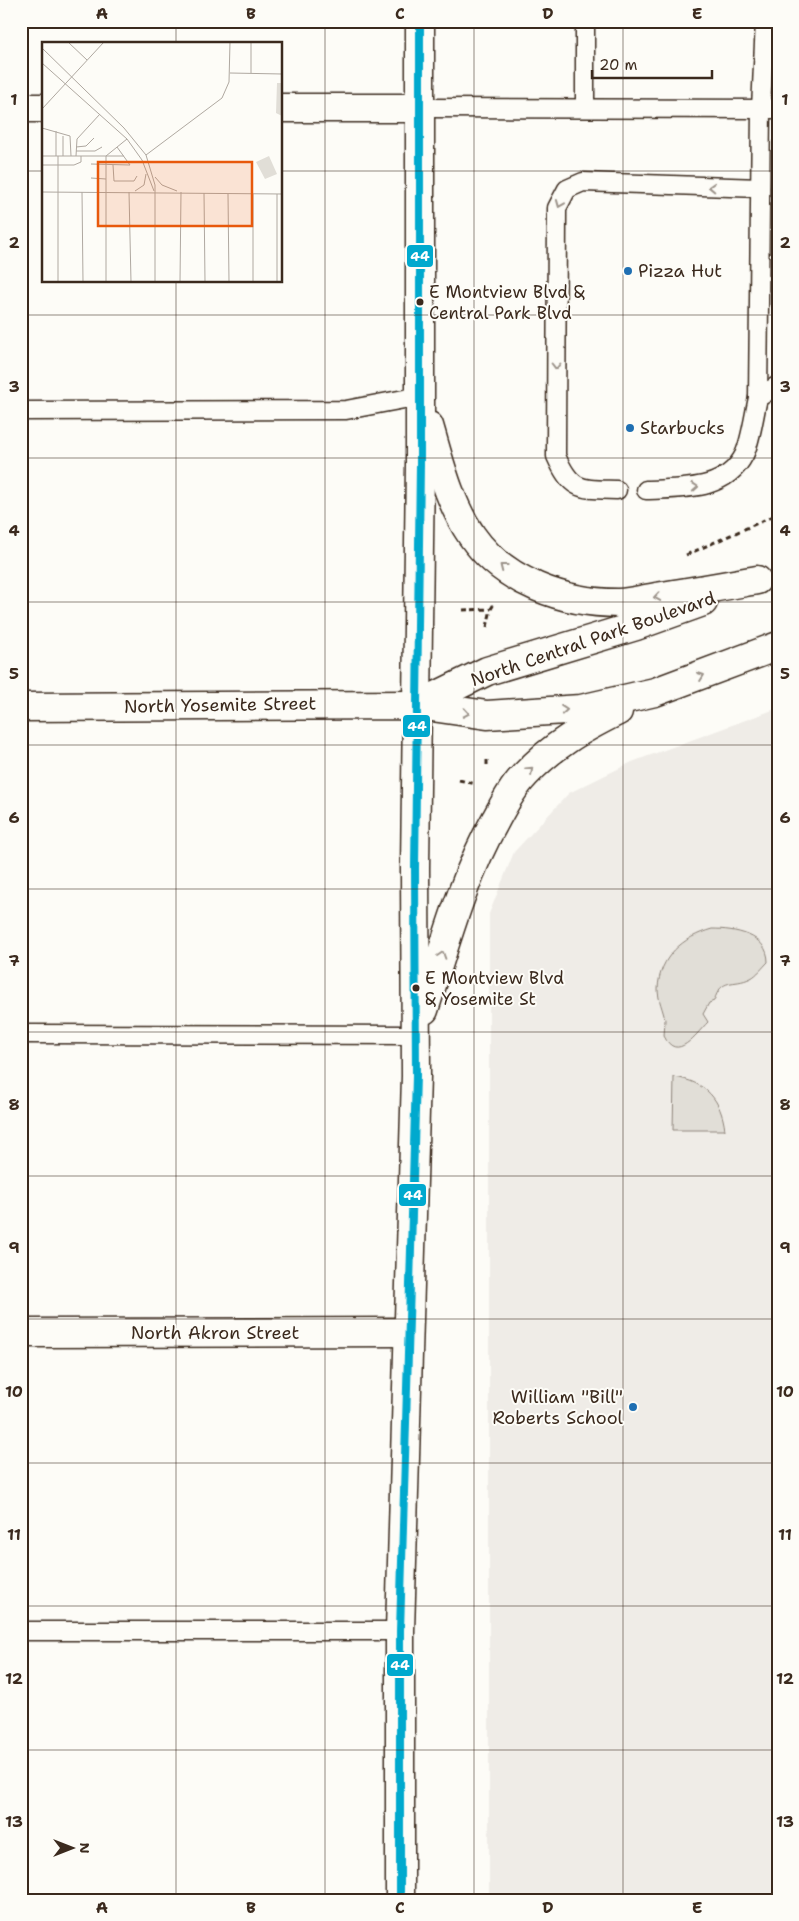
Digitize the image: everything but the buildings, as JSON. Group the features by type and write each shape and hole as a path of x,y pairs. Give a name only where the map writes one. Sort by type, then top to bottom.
{"main road":[{"path":"400,1900 400,1630 408,1332 414,1198 416,1035 420,21"},
{"path":"21,108 42,108"},
{"path":"282,108 420,108"},
{"path":"420,396 444,478 458,511 472,536 494,560 515,576 561,596 590,601 620,603 767,575"},
{"name":"North Central Park Boulevard","path":"418,705 487,671 692,607 767,575"},
{"name":"North Central Park Boulevard","path":"418,705 475,715 580,709 655,692 778,646"},
{"path":"416,1035 466,878 485,838 519,783 548,753 572,734 655,692"},
{"name":"North Yosemite Street","path":"21,707 418,705"},
{"name":"North Akron Street","path":"21,1333 408,1332"}],"lane":[{"path":"584,107 586,21"},
{"path":"646,490 705,486 725,477 744,456 758,398 760,188 769,109 765,21"},
{"path":"420,108 769,109"},
{"path":"617,490 582,489 565,475 556,456 557,208 567,189 582,182 760,188"},
{"path":"758,398 778,385"},
{"path":"21,410 346,410 420,396"},
{"path":"21,1034 416,1035"},
{"path":"21,1631 400,1630"}],"path":[{"path":"678,558 778,514"},
{"path":"463,610 491,609 487,627"},
{"path":"459,780 481,785"}],"shaded area":[{"name":"William \"Bill\" Roberts School","path":"778,708 778,1900 489,1900 489,914 514,852 569,793 632,762"},
{"path":"712,929 739,932 756,939 762,945 768,962 751,978 724,985 717,993 714,1001 709,1003 703,1014 708,1022 686,1044 675,1047 669,1044 664,1036 665,1020 658,993 659,978 663,967 674,950 691,937"},
{"path":"674,1077 695,1083 710,1094 720,1109 725,1130 673,1130"}],"transit line":[{"name":"44","path":"400,1900 400,1631 416,1076 415,868 420,464 420,21"}],"place":[{"name":"Pizza Hut","path":"628,271"},
{"name":"E Montview Blvd & Central Park Blvd","path":"420,302"},
{"name":"Starbucks","path":"630,428"},
{"name":"E Montview Blvd & Yosemite St","path":"416,988"},
{"name":"William \"Bill\" Roberts School","path":"633,1407"}]}
